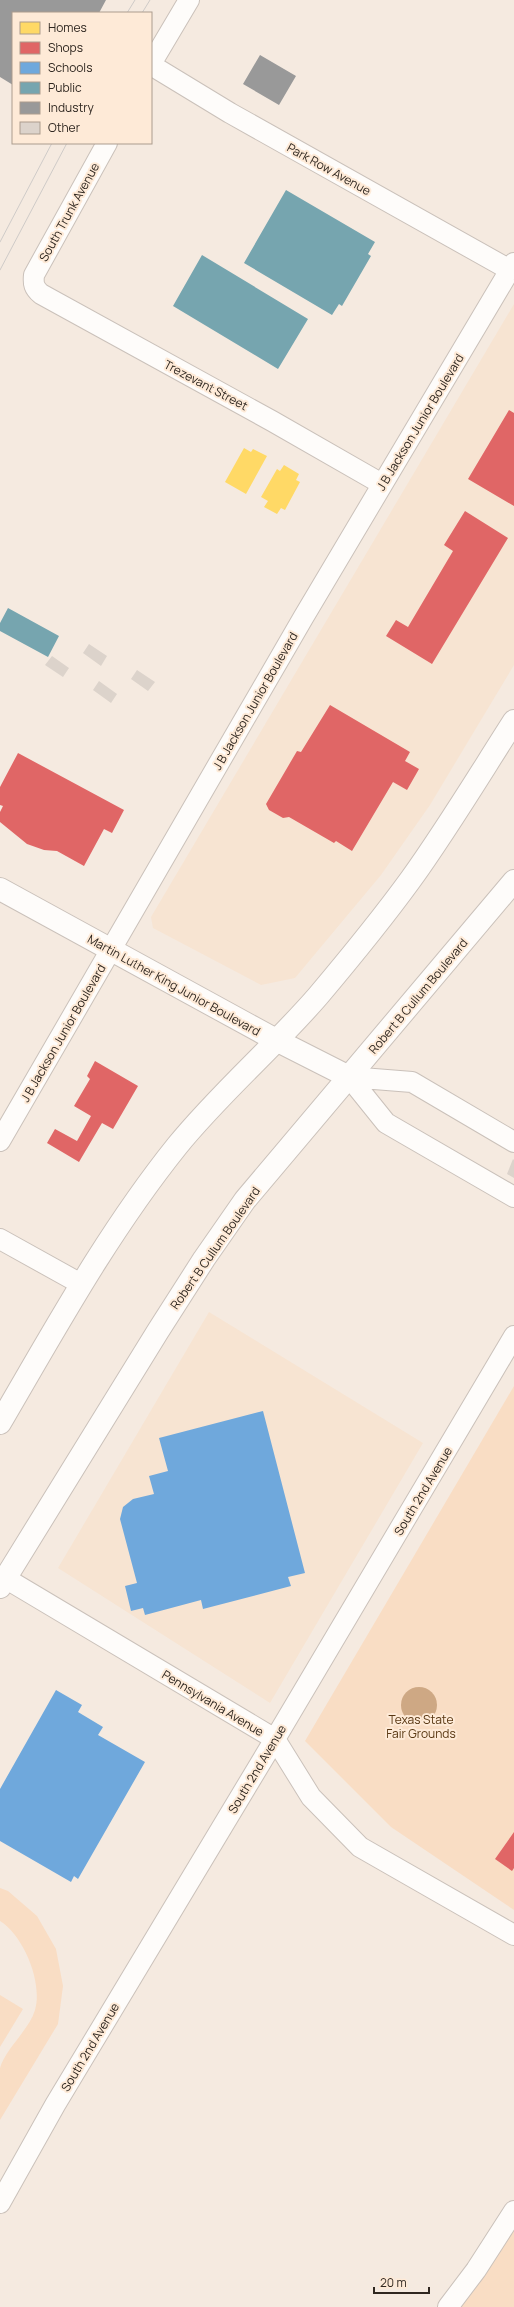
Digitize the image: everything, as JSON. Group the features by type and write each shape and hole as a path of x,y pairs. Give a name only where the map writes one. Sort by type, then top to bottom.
{"main road":[{"path":"0,1423 81,1284 118,1226 178,1146 225,1092 318,996 411,878 514,721"},
{"name":"Robert B Cullum Boulevard","path":"2,1583 204,1259 245,1200 514,881"},
{"name":"Martin Luther King Junior Boulevard","path":"0,890 276,1040 350,1076"}],"street":[{"path":"152,62 189,0"},
{"name":"Park Row Avenue","path":"152,65 230,113 512,267"},
{"name":"South Trunk Avenue","path":"33,283 34,275 106,144"},
{"name":"J B Jackson Junior Boulevard","path":"0,1141 382,484 512,267"},
{"name":"Trezevant Street","path":"33,283 41,294 272,421 382,484"},
{"name":"Martin Luther King Junior Boulevard","path":"350,1076 412,1082 514,1142"},
{"name":"Martin Luther King Junior Boulevard","path":"350,1076 386,1123 514,1197"},
{"path":"0,1239 81,1284"},
{"name":"South 2nd Avenue","path":"0,2203 55,2105 275,1740 514,1336"},
{"name":"Pennsylvania Avenue","path":"2,1583 275,1740 310,1798 360,1847 514,1934"},
{"path":"448,2307 476,2270 514,2211"}],"shaded area":[{"path":"514,304 514,665 430,805 381,875 295,978 261,985 153,928 151,917"},
{"path":"209,1312 423,1443 270,1703 58,1568"},
{"path":"423,1687 432,1692 436,1698 436,1712 432,1718 423,1723 415,1723 406,1718 402,1712 401,1701 406,1692 412,1688"}],"green space":[{"name":"Texas State Fair Grounds","path":"514,1386 514,1910 391,1827 305,1741"},
{"path":"0,1888 8,1891 37,1916 56,1949 63,1986 58,2024 0,2120 0,2068 7,2053 28,2025 35,2010 37,1999 34,1974 30,1961 17,1937 0,1921"},
{"path":"0,1995 23,2009 0,2047"},
{"path":"514,2224 514,2307 461,2307"}],"building: Homes":[{"path":"244,448 251,452 253,449 267,456 246,494 225,482"},
{"path":"284,465 299,474 296,480 300,482 285,510 281,508 277,514 264,507 268,501 261,497 277,469 280,471"}],"building: Shops":[{"path":"509,410 514,413 514,506 468,479"},
{"path":"465,511 508,538 432,664 386,636 396,620 408,627 453,551 444,545"},
{"path":"330,705 410,752 405,761 419,769 407,790 393,782 352,851 336,841 334,843 289,817 283,818 269,810 266,804 297,751 301,752"},
{"path":"18,753 124,810 112,833 104,829 84,866 57,851 44,850 27,844 0,822 0,812 3,806 0,805 0,787"},
{"path":"95,1061 138,1086 113,1129 102,1123 79,1162 47,1143 55,1129 77,1141 91,1116 74,1106 90,1079 87,1076"},
{"path":"514,1832 514,1868 512,1871 495,1859"}],"building: Schools":[{"path":"263,1411 305,1573 288,1577 291,1586 203,1609 201,1600 145,1615 143,1608 131,1611 125,1586 137,1583 120,1519 123,1507 133,1499 154,1494 149,1476 168,1471 159,1438"},
{"path":"56,1690 82,1705 78,1712 103,1727 98,1735 145,1762 78,1879 74,1876 71,1882 0,1841 0,1789"}],"building: Public":[{"path":"286,190 375,242 368,254 371,256 342,306 339,304 332,315 244,263"},
{"path":"202,255 308,319 278,369 173,306"},
{"path":"8,608 59,636 48,657 0,631 0,623"}],"building: Industry":[{"path":"0,0 106,0 100,12 12,12 12,84 0,77"},
{"path":"260,55 296,76 279,105 243,84"}],"building: Other":[{"path":"89,644 107,656 101,666 83,653"},
{"path":"52,656 69,668 63,677 45,665"},
{"path":"137,670 155,682 148,691 131,679"},
{"path":"99,681 117,694 111,703 93,690"},
{"path":"513,1159 514,1160 514,1178 507,1174"}],"tram line":[{"path":"128,12 135,0"},
{"path":"143,12 150,0"},
{"path":"0,242 51,144"},
{"path":"0,270 66,144"}]}
